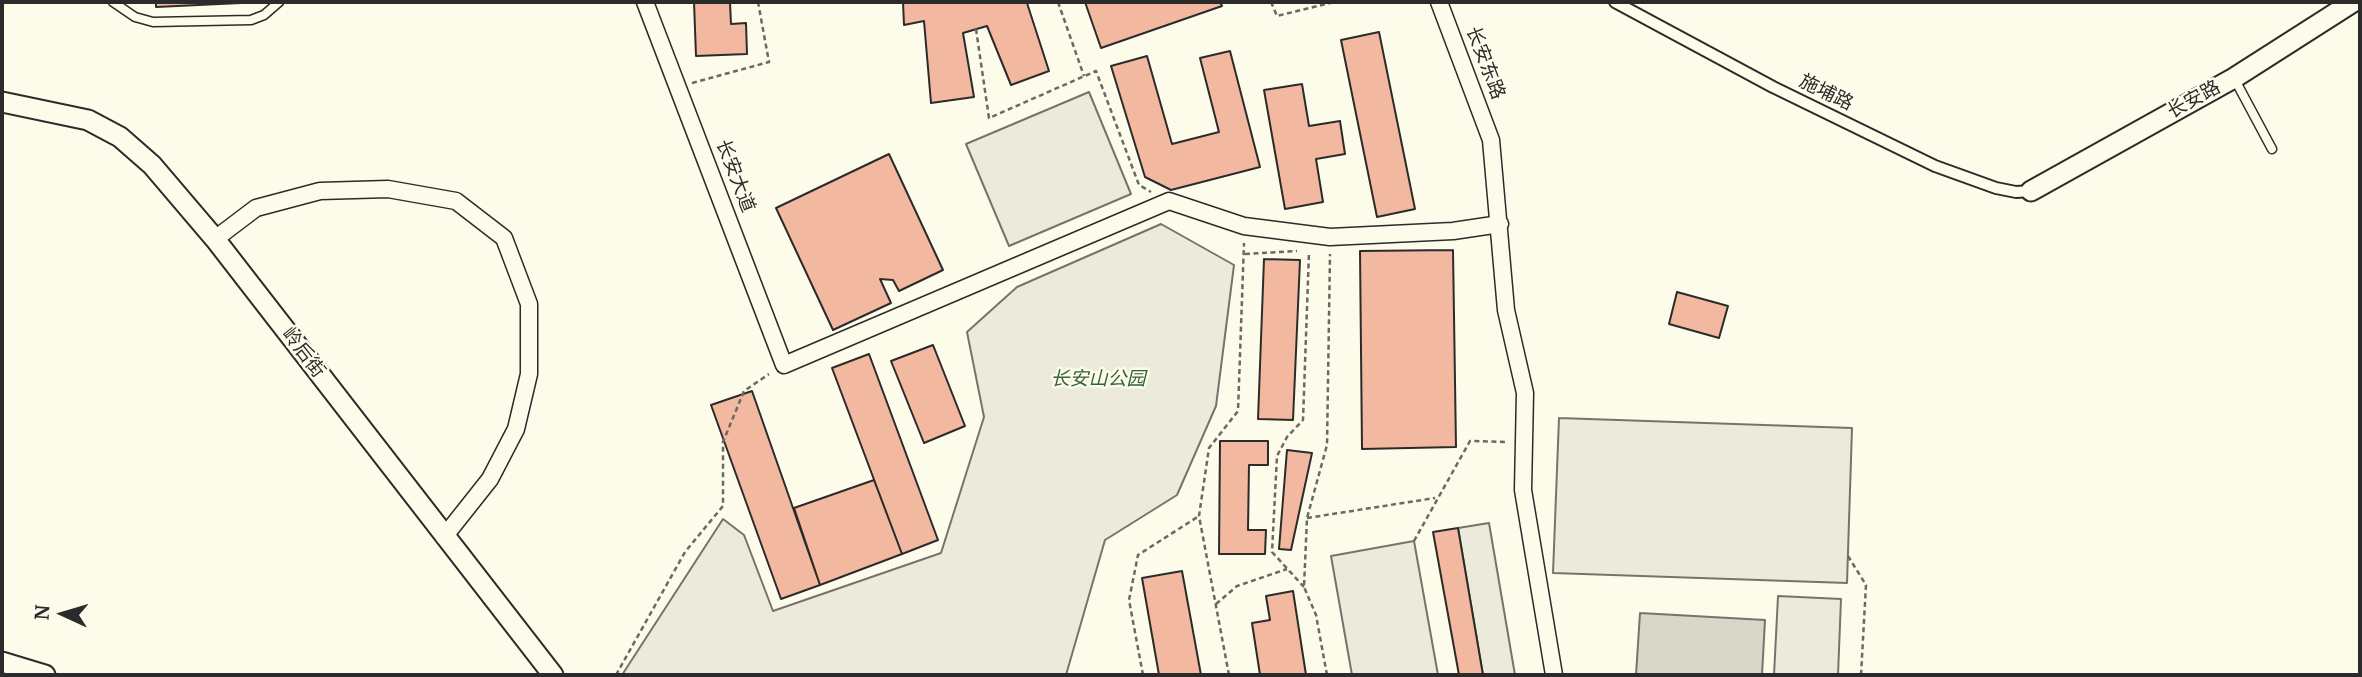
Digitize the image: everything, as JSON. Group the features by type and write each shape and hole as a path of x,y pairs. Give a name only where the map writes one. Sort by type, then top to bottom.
{"street":[{"name":"长安大道","path":"645,2 784,365"},
{"name":"长安东路","path":"1439,2 1491,140 1506,310 1525,393 1522,489 1554,675"},
{"name":"施埔路","path":"1615,2 1773,87 1935,166 1996,188 2015,192 2031,191"},
{"name":"长安路","path":"2031,191 2234,78 2353,2"},
{"name":"岭后街","path":"2,102 75,116 111,131 152,165 215,239 553,675"},
{"path":"215,239 256,208 320,191 388,189 456,201 504,239 529,304 529,374 516,429 490,479 444,537"},
{"path":"784,365 1169,201 1244,226 1330,237 1453,231 1500,224"},
{"path":"2,662 45,675"}],"lane":[{"path":"113,2 135,17 153,22 251,20 264,15 279,2"},
{"path":"2234,78 2272,149"}],"path":[{"path":"678,87 769,62 758,2"},
{"path":"1058,2 1084,76"},
{"path":"1272,2 1277,16 1334,2"},
{"path":"976,29 989,118 1096,71 1139,185 1169,201"},
{"path":"1229,675 1199,516 1209,448 1238,411 1244,226"},
{"path":"1304,587 1307,518 1327,445 1330,237"},
{"path":"1244,254 1309,250 1303,420 1287,437 1277,456 1272,552 1304,587 1316,615 1326,675"},
{"path":"616,675 685,552 723,506 723,442 744,391 784,365"},
{"path":"1414,541 1470,441 1524,442"},
{"path":"1307,518 1436,498"},
{"path":"1143,675 1129,600 1138,555 1199,516"},
{"path":"1848,556 1866,585 1861,675"},
{"path":"1216,604 1237,586 1287,569"}],"green space":[{"path":"1089,92 1131,194 1009,246 966,144"},
{"name":"长安山公园","path":"1161,224 1234,265 1216,406 1177,495 1105,540 1066,675 622,675 723,519 744,535 773,611 941,553 984,417 967,332 1017,287"},
{"path":"1559,418 1852,428 1847,583 1553,573"},
{"path":"1414,541 1438,675 1352,675 1331,556"},
{"path":"1778,596 1841,599 1838,675 1774,675"}],"shaded area":[{"path":"1489,523 1515,675 1483,675 1458,528"},
{"path":"1640,613 1765,620 1762,675 1636,675"}],"building":[{"path":"156,2 262,2 156,7"},
{"path":"694,2 730,2 731,24 746,23 747,54 696,56"},
{"path":"903,2 1031,2 1027,3 1049,71 1011,85 987,26 963,33 974,97 931,103 924,21 904,25"},
{"path":"1085,2 1220,2 1222,6 1101,48"},
{"path":"1379,32 1415,209 1377,217 1341,40"},
{"path":"1230,51 1260,167 1171,190 1145,177 1111,66 1147,56 1172,144 1219,132 1200,58"},
{"path":"1302,84 1309,126 1340,121 1345,154 1316,159 1323,202 1285,209 1264,90"},
{"path":"889,154 943,270 899,291 893,280 880,279 891,303 833,330 776,208"},
{"path":"1453,250 1456,447 1362,449 1360,251"},
{"path":"1264,259 1300,260 1293,420 1258,419"},
{"path":"1677,292 1728,306 1719,338 1669,324"},
{"path":"933,345 965,426 924,443 891,361"},
{"path":"869,354 938,540 902,554 832,368"},
{"path":"752,391 820,585 781,599 711,405"},
{"path":"1220,441 1268,441 1268,465 1249,465 1248,530 1266,530 1265,554 1219,554"},
{"path":"1287,450 1312,453 1291,550 1279,549"},
{"path":"874,480 902,554 820,585 794,508"},
{"path":"1458,528 1483,675 1459,675 1433,532"},
{"path":"1182,571 1201,675 1159,675 1142,578"},
{"path":"1293,591 1306,675 1260,675 1252,623 1270,620 1266,596"}]}
